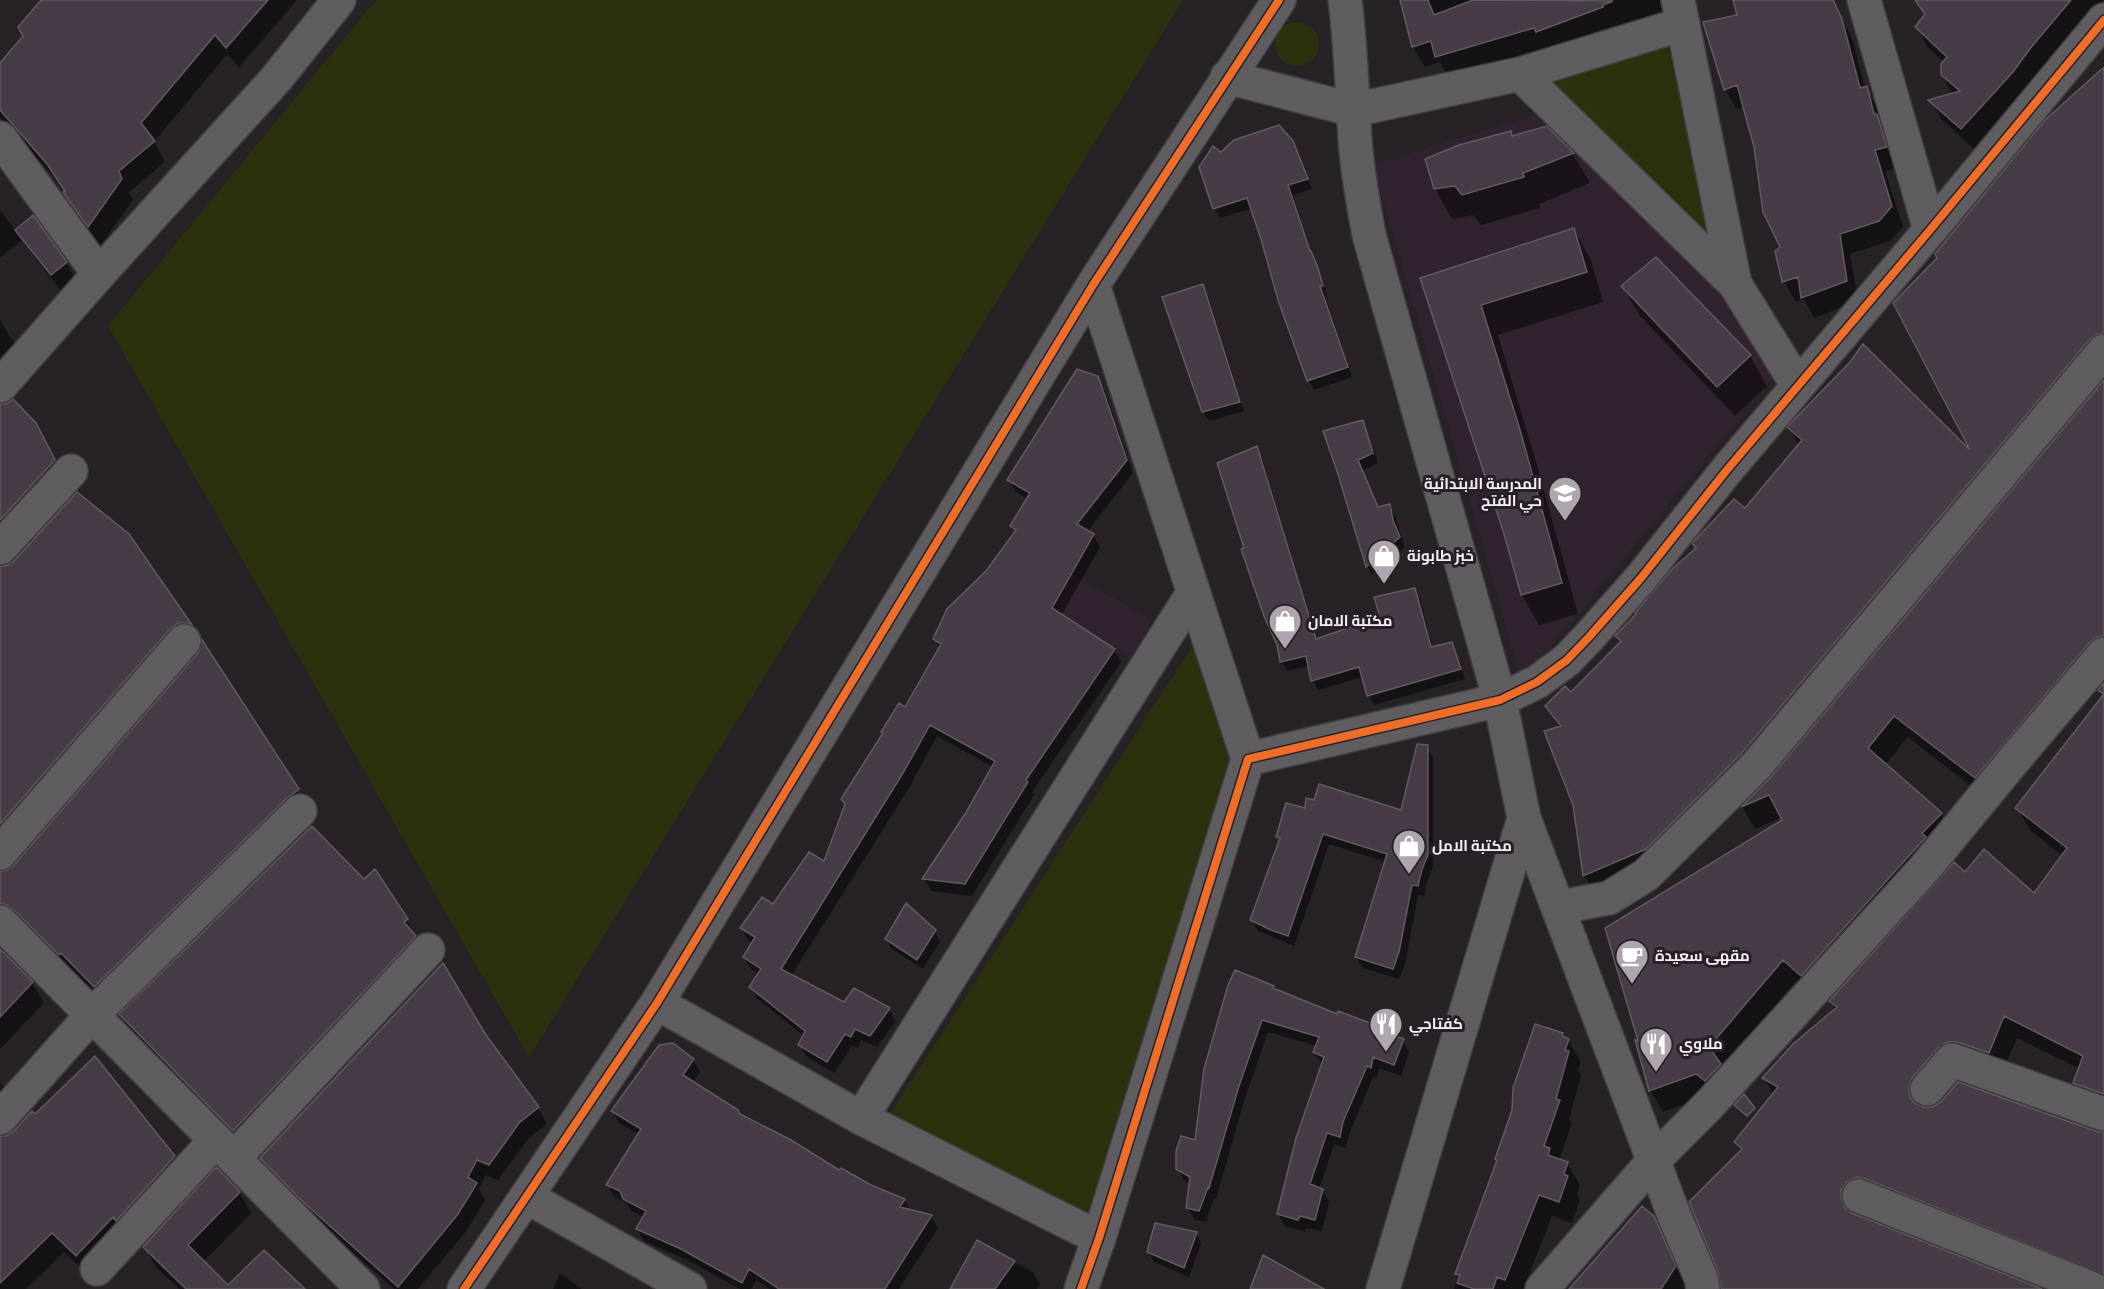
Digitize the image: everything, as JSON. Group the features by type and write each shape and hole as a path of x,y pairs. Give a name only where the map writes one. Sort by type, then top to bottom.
{"street":[{"path":"0,386 276,79 339,0"},
{"path":"464,1289 657,1003 1093,285 1279,0"},
{"path":"1345,0 1355,140 1369,235 1500,700 1524,818 1701,1278 1703,1289"},
{"path":"1227,77 1354,110 1520,74 1680,6 1735,284"},
{"path":"1874,7 1930,230"},
{"path":"1248,759 1500,700 1538,682 1568,660 1641,578 1726,471 2104,20"},
{"path":"1520,74 1735,284 1798,386"},
{"path":"0,138 99,274"},
{"path":"1081,1289 1099,1238 1248,759 1093,285"},
{"path":"1559,907 1609,898 1646,875 1756,766 2104,351"},
{"path":"0,548 71,471"},
{"path":"861,1118 1193,593"},
{"path":"0,853 184,641"},
{"path":"1542,1289 1654,1160 1717,1096 1925,868 2104,654"},
{"path":"0,1118 92,1015 300,810"},
{"path":"1383,1289 1524,818"},
{"path":"0,922 363,1289"},
{"path":"97,1269 225,1149 428,950"},
{"path":"657,1003 861,1118 1099,1238"},
{"path":"1926,1089 1952,1060 2104,1114"},
{"path":"1859,1196 2093,1289"},
{"path":"527,1197 690,1289"}],"shaded area":[{"name":"المدرسة الابتدائية حي الفتح","path":"1550,110 1745,320 1779,372 1529,673 1519,672 1373,165"},
{"path":"1071,572 1151,621 1149,629 1130,658 1051,608"}],"green space":[{"path":"376,0 1183,0 529,1057 108,326"},
{"path":"1297,22 1313,28 1319,44 1313,60 1297,66 1281,60 1275,44 1281,28"},
{"path":"1667,43 1719,254 1551,81"},
{"path":"1195,642 1236,758 1090,1215 886,1120"}],"building":[{"path":"41,0 268,0 226,48 215,35 141,123 155,141 119,171 122,179 88,227 63,192 65,191 47,164 0,110 0,63 23,36 18,27"},
{"path":"1400,0 1428,0 1434,15 1473,0 1613,1 1603,7 1536,32 1534,28 1435,57 1431,41 1412,47"},
{"path":"1733,0 1833,0 1842,19 1860,88 1867,86 1874,114 1877,114 1887,147 1875,150 1892,206 1879,221 1840,234 1847,281 1801,298 1798,277 1782,282 1775,251 1780,247 1763,212 1754,147 1737,85 1724,90 1703,22 1737,15"},
{"path":"1915,0 2071,0 2013,72 1961,129 1928,100 1960,91 1941,75 1941,64 1947,57 1915,27 1925,14"},
{"path":"2104,67 2104,333 2097,334 2090,339 1742,753 1646,849 1583,876 1573,805 1544,731 1561,726 1545,706 1565,686 1571,692 1621,641 1615,636 1672,569 1696,548 1692,543 1734,499 1745,508 1802,440 1787,427 1850,362 1863,344 1970,450 1893,303 1937,258 1935,254 2045,120"},
{"path":"1279,125 1293,141 1308,179 1288,185 1318,268 1323,286 1320,286 1348,367 1307,381 1278,300 1247,198 1213,209 1199,167 1213,146 1221,152 1234,140"},
{"path":"1547,126 1574,153 1523,173 1524,177 1462,195 1455,186 1434,189 1425,159 1459,145 1511,131 1512,136"},
{"path":"33,215 67,262 51,275 15,230"},
{"path":"1574,228 1587,272 1481,305 1521,433 1562,583 1521,595 1504,534 1420,278"},
{"path":"1656,257 1751,355 1717,387 1621,286"},
{"path":"1203,284 1240,402 1202,412 1162,297"},
{"path":"1077,369 1098,376 1127,460 1077,524 1094,534 1052,608 1115,649 1026,780 1028,782 965,884 922,879 965,814 995,761 930,725 903,773 781,969 844,1002 854,988 890,1008 870,1036 855,1029 851,1037 845,1034 827,1062 798,1045 805,1031 749,987 761,969 743,957 755,937 740,928 762,897 773,904 809,852 824,861 845,804 841,799 883,733 881,732 899,703 905,707 941,644 933,639 947,609 986,571 1016,530 1010,526 1030,493 1007,480"},
{"path":"2104,380 2104,636 2097,637 2090,642 1975,778 1894,716 1868,748 1942,813 1922,833 1926,837 1801,976 1783,960 1709,1047 1721,1064 1705,1081 1696,1074 1649,1091 1635,1040 1638,1041 1605,928 1782,820 1769,795 1741,807 1770,778"},
{"path":"13,399 36,423 55,460 0,520 0,404 6,404"},
{"path":"1363,420 1373,453 1358,460 1378,507 1390,504 1400,537 1366,567 1323,431"},
{"path":"1257,446 1316,639 1380,617 1374,597 1415,588 1431,647 1452,642 1461,669 1367,696 1359,667 1311,681 1306,656 1280,662 1277,645 1264,616 1241,549 1244,548 1217,463"},
{"path":"77,492 129,534 192,625 178,623 170,629 0,824 0,566 6,566 14,561"},
{"path":"202,640 299,789 287,798 94,987 13,909 0,904 0,871 7,870 14,865 198,653"},
{"path":"2104,683 2104,694 2098,690"},
{"path":"2104,694 2104,1094 2073,1083 2083,1056 2004,1016 1989,1053 1958,1042 1947,1042 1938,1048 1913,1077 1909,1086 1909,1095 1914,1103 1923,1107 1933,1107 1941,1102 1958,1082 2098,1132 2104,1132 2104,1275 1857,1177 1847,1182 1841,1190 1841,1199 1845,1208 1852,1213 2042,1289 1721,1289 1718,1271 1689,1202 1742,1149 1734,1142 1778,1087 1762,1078 1793,1044 1837,1007 1829,1001 1954,862 1965,872 1984,849 2034,893 2067,848 2015,808"},
{"path":"1417,744 1428,745 1428,855 1418,886 1412,885 1399,952 1393,969 1355,957 1387,854 1323,834 1288,936 1250,920 1280,838 1276,837 1286,803 1305,808 1306,798 1314,800 1319,784 1401,810"},
{"path":"312,826 364,879 375,869 408,919 404,922 416,936 233,1131 119,1014"},
{"path":"906,903 936,930 917,960 885,939"},
{"path":"0,949 33,982 0,1017"},
{"path":"443,963 486,1035 539,1107 519,1123 489,1165 477,1160 468,1177 477,1183 458,1214 398,1287 302,1201 260,1158"},
{"path":"1235,970 1337,1014 1338,1011 1386,1029 1386,1033 1404,1039 1394,1065 1373,1057 1371,1068 1367,1066 1343,1122 1340,1137 1327,1133 1310,1184 1323,1189 1315,1220 1300,1216 1298,1220 1277,1214 1296,1138 1324,1057 1313,1052 1319,1037 1262,1020 1239,1086 1209,1188 1199,1211 1186,1208 1190,1177 1176,1169 1176,1151 1181,1136 1195,1140 1204,1069 1228,985"},
{"path":"1535,1024 1563,1033 1562,1036 1569,1039 1565,1050 1569,1051 1556,1099 1560,1100 1544,1146 1550,1148 1548,1155 1568,1162 1564,1174 1568,1176 1559,1202 1539,1195 1505,1280 1497,1277 1493,1289 1474,1289 1457,1283 1460,1275 1455,1274 1497,1160 1495,1159 1512,1110 1513,1088"},
{"path":"673,1043 694,1059 683,1075 738,1110 740,1114 791,1140 839,1170 841,1168 871,1185 905,1199 900,1207 932,1215 885,1289 779,1289 749,1269 742,1283 681,1249 636,1229 646,1211 623,1199 620,1191 606,1185 641,1129 611,1111 659,1045"},
{"path":"95,1056 175,1156 116,1221 113,1217 76,1256 52,1233 0,1283 0,1136 6,1136 14,1131 32,1111 35,1114"},
{"path":"1744,1094 1755,1108 1747,1116 1734,1105"},
{"path":"216,1167 240,1192 188,1245 228,1285 264,1250 305,1289 186,1289 143,1247"},
{"path":"1642,1206 1654,1216 1676,1266 1661,1289 1569,1289"},
{"path":"1155,1223 1197,1232 1184,1268 1147,1252"},
{"path":"977,1240 1015,1261 995,1289 950,1289"},
{"path":"1263,1255 1324,1289 1250,1289"}],"cycle path":[{"path":"464,1289 657,1003 1093,285 1279,0"},
{"path":"1081,1289 1099,1238 1248,759 1500,700 1537,682 1567,660 1641,578 1726,471 2104,20"}],"place":[{"name":"المدرسة الابتدائية حي الفتح","path":"1565,522"},
{"name":"خبز طابونة","path":"1384,585"},
{"name":"مكتبة الامان","path":"1285,650"},
{"name":"مكتبة الامل","path":"1409,875"},
{"name":"مقهى سعيدة","path":"1632,985"},
{"name":"كفتاجي","path":"1386,1053"},
{"name":"ملاوي","path":"1656,1073"}]}
